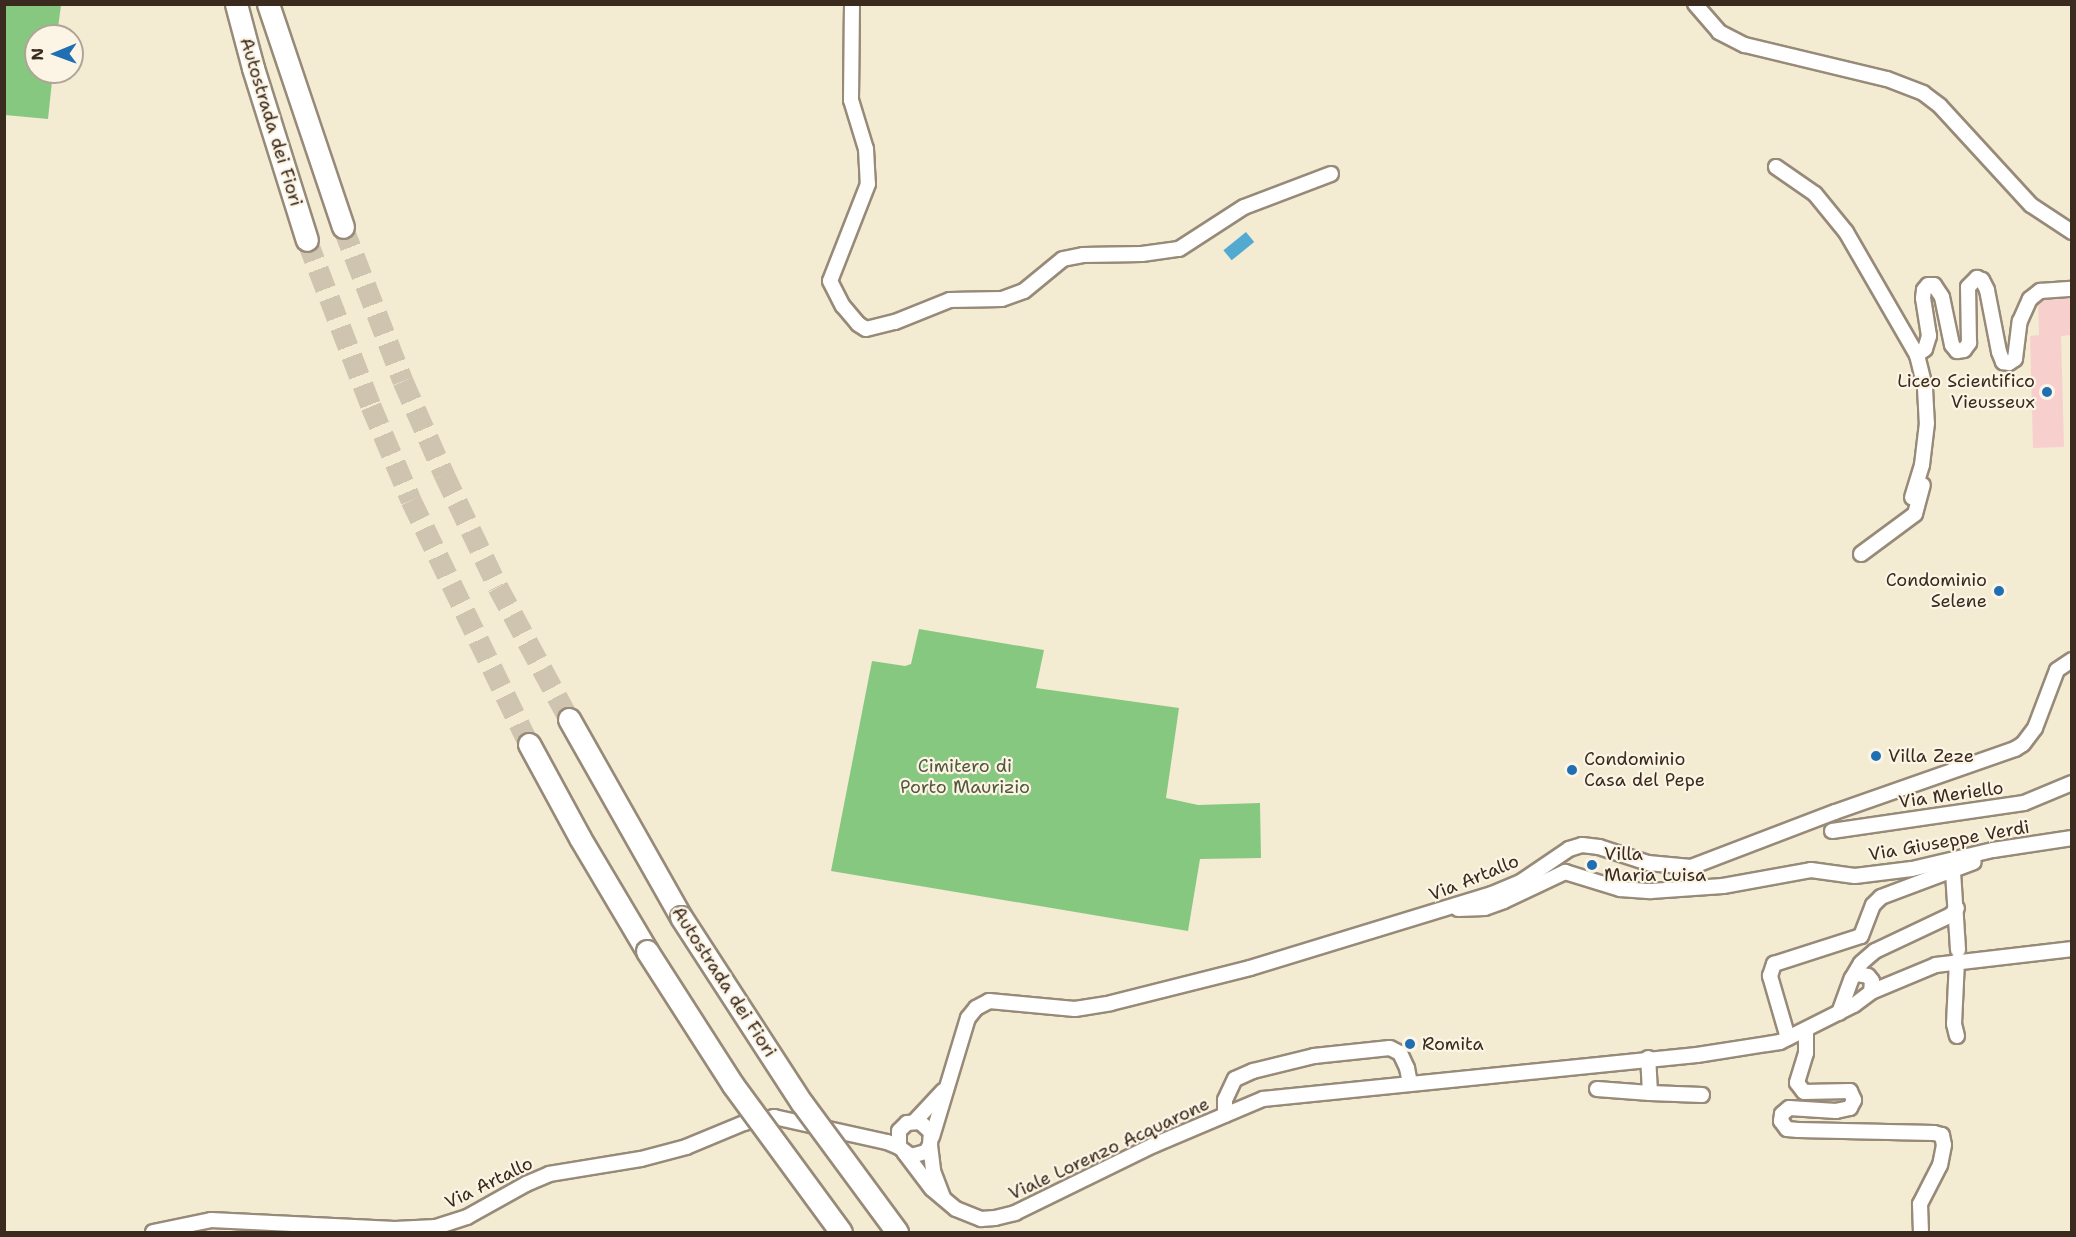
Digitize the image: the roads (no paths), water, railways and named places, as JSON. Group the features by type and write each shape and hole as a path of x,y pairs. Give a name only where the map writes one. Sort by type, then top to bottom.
{"highway":[{"name":"Autostrada dei Fiori","path":"236,4 253,68 308,240"},
{"name":"Autostrada dei Fiori","path":"268,4 344,226"},
{"name":"Autostrada dei Fiori","path":"569,719 614,803 681,917 802,1103 897,1233"},
{"path":"529,744 579,838 647,951 740,1094 841,1233"}],"street":[{"path":"852,4 852,100 866,149 868,184 830,281 843,306 858,324 866,328 876,328 950,300 1002,299 1024,291 1063,259 1083,255 1142,254 1179,249 1244,207 1330,174"},
{"path":"1695,4 1719,32 1745,45 1887,78 1923,93 1940,106 2031,205 2072,232"},
{"path":"1776,167 1815,194 1846,232 1917,355 1925,388 1927,423 1922,465 1923,489 1916,514 1861,554"},
{"path":"1917,355 1925,349 1929,336 1923,298 1924,290 1928,285 1934,285 1939,289 1952,345 1957,351 1964,350 1969,343 1968,287 1977,278 1982,280 1987,290 1999,352 2003,362 2009,363 2015,359 2020,321 2030,299 2040,291 2072,289"},
{"path":"1912,497 1922,465"},
{"name":"Via Artallo","path":"153,1233 211,1220 395,1228 436,1227 467,1217 526,1184 549,1174 641,1160 686,1147 744,1123 774,1117 868,1139 919,1155 931,1141 968,1018 976,1008 989,1001 1075,1009 1111,1003 1251,968 1450,909 1522,881 1576,846 1599,847 1648,863 1691,867 1854,805 2015,749 2023,744 2035,728 2057,670 2072,660"},
{"name":"Via Meriello","path":"1832,831 2024,803 2072,783"},
{"name":"Via Giuseppe Verdi","path":"1450,909 1485,908 1516,897 1565,872 1620,889 1651,891 1723,886 1801,870 1856,876 1912,869 2011,847 2072,838"},
{"path":"1788,1038 1770,976 1770,968 1774,964 1861,936 1873,905 1881,897 1953,872 1964,865 2002,854 2011,847"},
{"path":"1953,872 1957,908 1958,956 1954,1024 1957,1036"},
{"path":"1839,1013 1852,978 1866,984 1875,951 1951,915 1957,908"},
{"name":"Viale Lorenzo Acquarone","path":"902,1149 932,1189 956,1209 981,1219 1015,1213 1154,1145 1272,1098 1736,1049 1788,1038 1839,1013 1866,984 1892,983 1958,956 2030,956 2072,949"},
{"path":"1806,1030 1806,1053 1797,1083 1804,1092 1850,1091 1854,1100 1850,1108 1836,1111 1789,1108 1782,1114 1781,1121 1787,1129 1864,1133 1934,1133 1944,1138 1940,1165 1920,1204 1921,1233"},
{"name":"Viale Lorenzo Acquarone","path":"1225,1115 1225,1100 1235,1079 1253,1071 1314,1056 1390,1048 1400,1053 1407,1068 1410,1084"},
{"path":"1648,1058 1650,1093"},
{"name":"Via Artallo","path":"868,1139 899,1131 907,1123 915,1121 946,1087"},
{"path":"1597,1089 1701,1095"},
{"path":"915,1121 924,1124 931,1141 933,1171 943,1197"},
{"path":"899,1131 902,1149"}],"water":[{"path":"1246,232 1254,242 1232,260 1223,250"}],"tunnel":[{"path":"343,227 403,381 444,474 498,587 569,719"},
{"path":"307,240 371,406 411,500 529,744"}],"place":[{"name":"Liceo Scientifico Vieusseux","path":"2047,392"},
{"name":"Condominio Selene","path":"1999,591"},
{"name":"Villa Zeze","path":"1876,756"},
{"name":"Condominio Casa del Pepe","path":"1572,770"},
{"name":"Villa Maria Luisa","path":"1592,865"},
{"name":"Romita","path":"1410,1044"}],"park label":[{"name":"Cimitero di Porto Maurizio","path":"965,777"}]}
